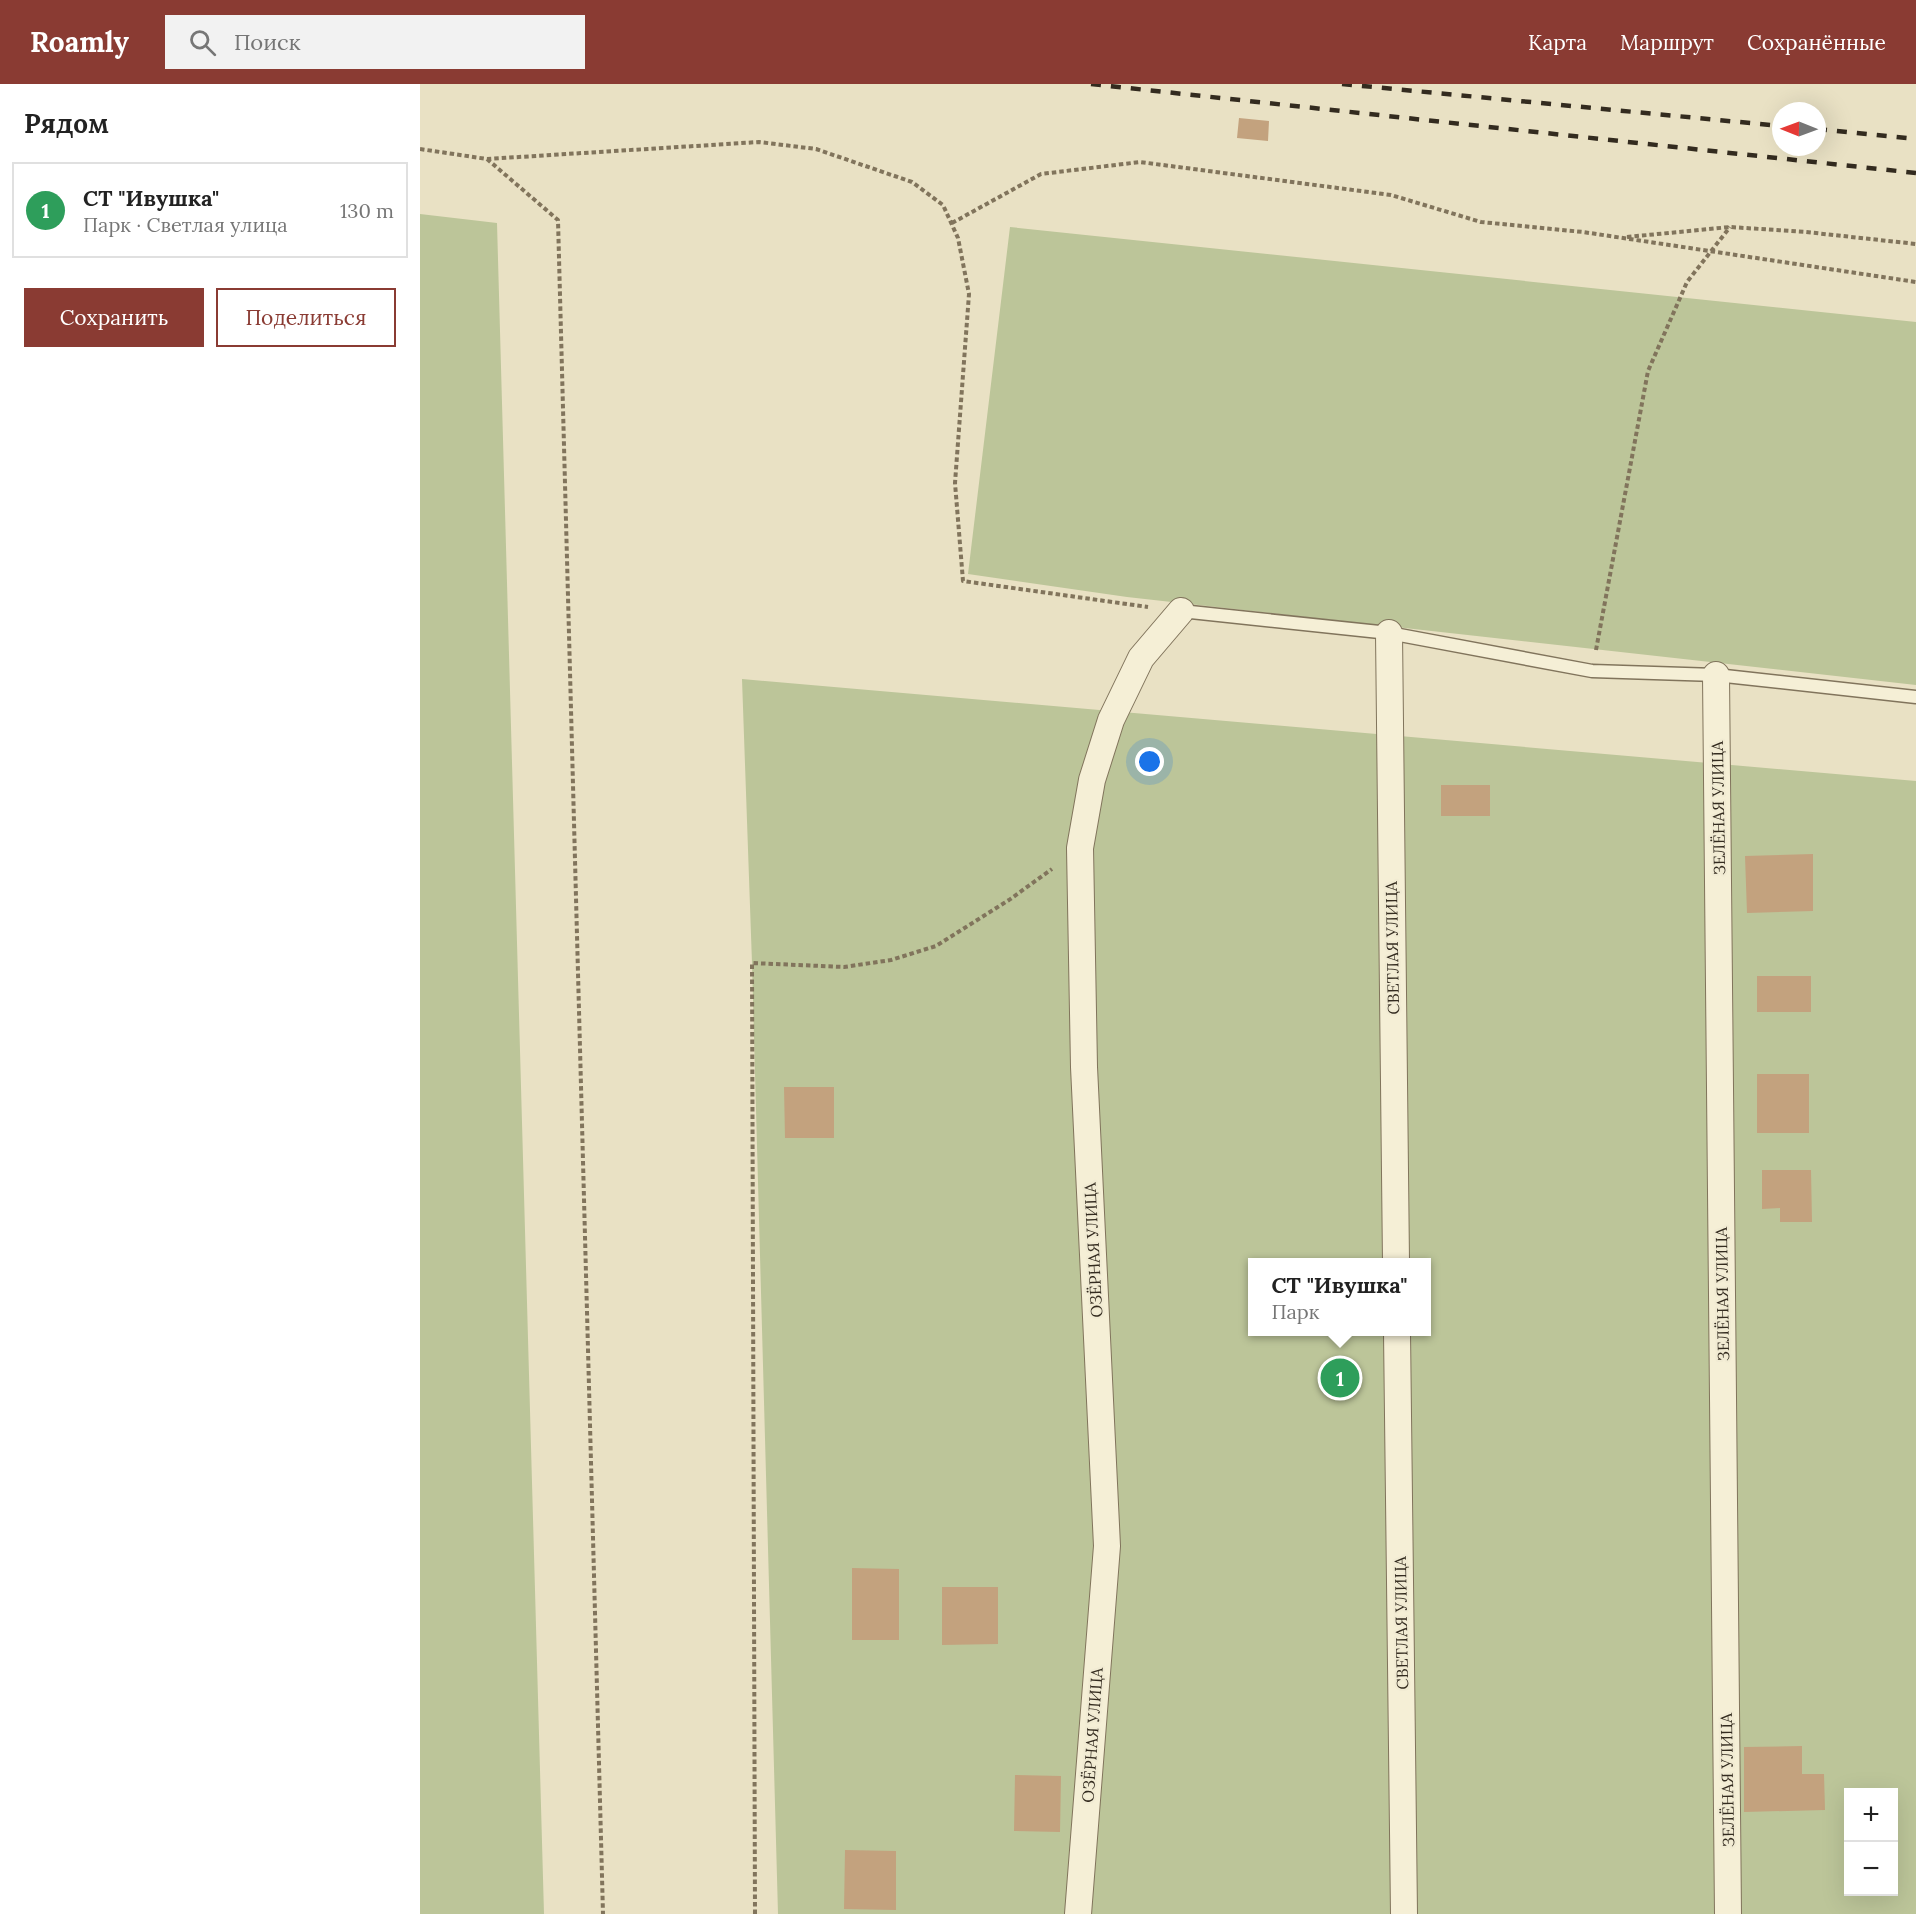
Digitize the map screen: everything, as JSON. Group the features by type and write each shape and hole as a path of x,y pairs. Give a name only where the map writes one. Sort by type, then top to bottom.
{"street":[{"name":"ОЗЁРНАЯ УЛИЦА","path":"1078,1914 1107,1546 1084,1067 1080,848 1092,780 1112,720 1141,658 1181,611"},
{"name":"СВЕТЛАЯ УЛИЦА","path":"1389,633 1396,1258"},
{"name":"ЗЕЛЁНАЯ УЛИЦА","path":"1716,675 1728,1914"},
{"name":"СВЕТЛАЯ УЛИЦА","path":"1397,1336 1404,1914"}],"lane":[{"path":"1181,611 1389,633 1592,671 1716,675 1916,697"}],"path":[{"path":"420,149 487,159 759,142 816,149 912,182 944,206 958,238 969,294 955,483 963,581 1181,611"},
{"path":"487,159 558,220 603,1914"},
{"path":"952,223 1041,174 1140,162 1391,195 1481,222 1621,238 1916,282"},
{"path":"1621,238 1730,227 1806,232 1916,244"},
{"path":"1592,671 1648,371 1687,282 1730,227"},
{"path":"755,1914 752,963 844,967 891,960 936,946 1009,900 1080,848"}],"green space":[{"path":"420,214 497,223 544,1914 420,1914"},
{"path":"1010,227 1916,322 1916,685 1127,597 968,574"},
{"path":"742,679 1916,781 1916,1914 778,1914"}],"building":[{"path":"1239,118 1269,121 1268,141 1237,138"},
{"path":"1441,785 1490,785 1490,816 1441,816"},
{"path":"1813,854 1813,911 1747,913 1745,856"},
{"path":"1757,976 1811,976 1811,1012 1757,1012"},
{"path":"1757,1074 1809,1074 1809,1133 1757,1133"},
{"path":"784,1087 834,1087 834,1138 785,1138"},
{"path":"1762,1170 1811,1170 1812,1222 1780,1222 1780,1208 1762,1209"},
{"path":"852,1568 899,1569 899,1640 852,1640"},
{"path":"942,1587 998,1587 998,1644 942,1645"},
{"path":"1802,1746 1802,1774 1824,1774 1825,1810 1744,1812 1744,1747"},
{"path":"1015,1775 1061,1776 1060,1832 1014,1831"},
{"path":"845,1850 896,1851 896,1910 844,1909"}],"railway":[{"path":"1091,84 1916,173"},
{"path":"1342,84 1772,125"},
{"path":"1826,130 1916,139"}],"place":[{"name":"СТ \"Ивушка\"","path":"1340,1378"}]}
